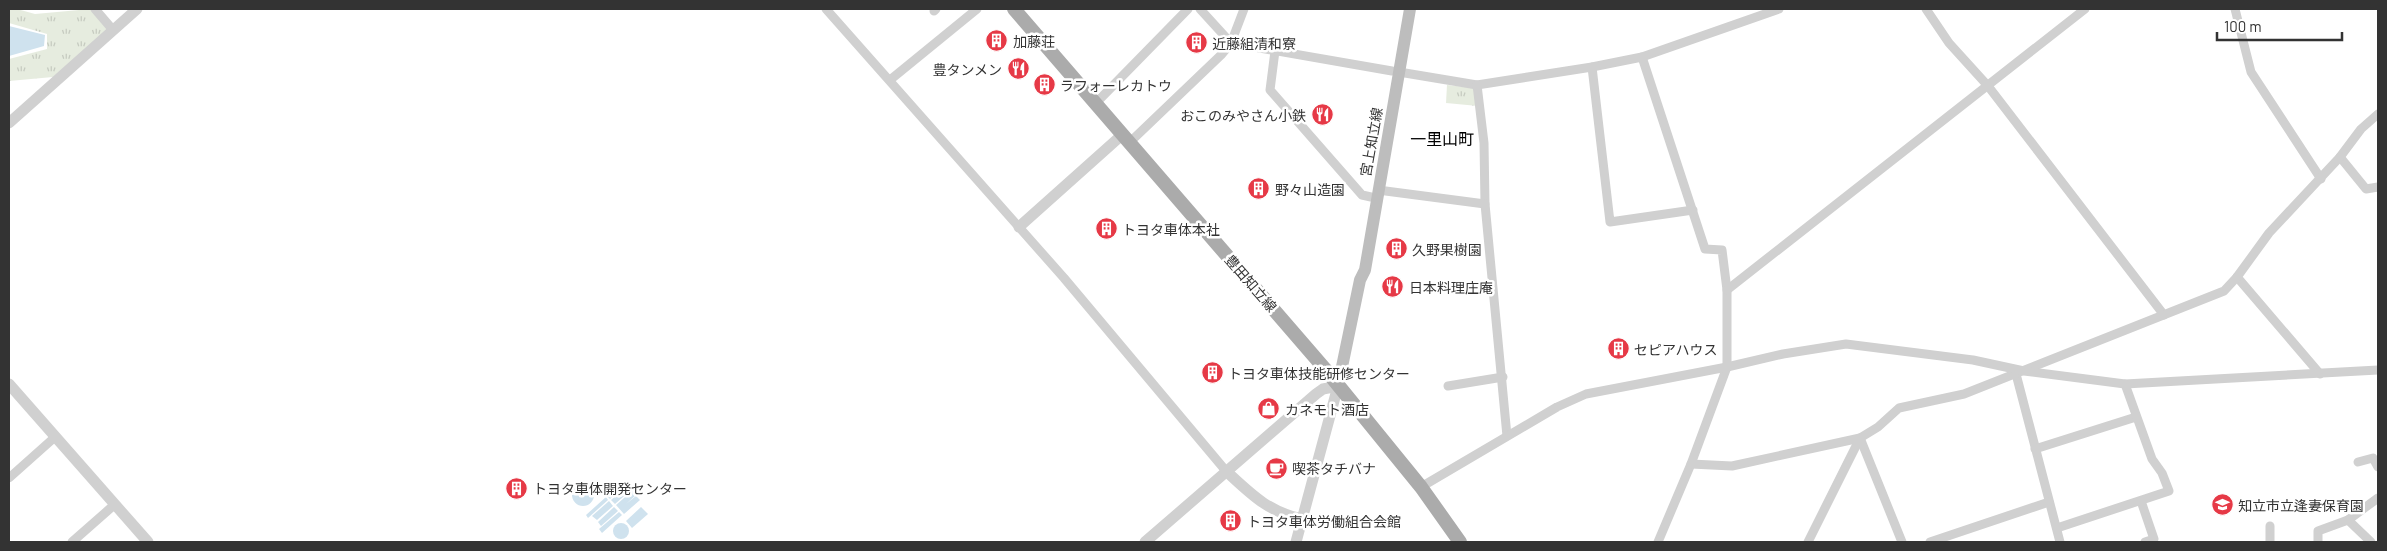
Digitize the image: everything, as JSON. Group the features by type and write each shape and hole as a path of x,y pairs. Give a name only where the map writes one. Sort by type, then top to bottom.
{"main road":[{"name":"豊田知立線","path":"1014,9 1338,386 1420,487 1460,542"},
{"name":"宮上知立線","path":"1338,386 1360,280 1359,270 1375,193 1396,71 1404,9"},
{"name":"宮上知立線","path":"1396,71 1410,9"}],"street":[{"path":"95,9 113,30"},
{"path":"9,123 138,9"},
{"path":"826,9 1098,316 1226,471 1262,503 1287,516 1302,519"},
{"path":"890,80 976,9"},
{"path":"1096,103 1188,9"},
{"path":"1200,9 1231,43 1477,85 1642,57 1779,9"},
{"path":"1019,226 1126,138 1221,55 1231,43 1244,9"},
{"path":"1926,9 1948,43 1988,86 2164,315"},
{"path":"1727,290 2085,9"},
{"path":"2235,9 2251,72 2321,179"},
{"path":"1275,51 1270,90 1362,195 1375,193 1485,204"},
{"path":"1642,57 1705,249 1722,250 1727,290 1727,367 1691,464 1658,542"},
{"path":"1592,67 1610,222 1693,210"},
{"path":"1477,85 1484,143 1485,204 1503,377 1507,436"},
{"path":"1691,464 1732,466 1860,438 1900,408 1964,394 2224,291 2237,277 2269,233 2321,179 2361,130 2378,114"},
{"path":"2340,157 2366,189 2378,187"},
{"path":"2237,277 2320,374"},
{"path":"1420,487 1557,407 1586,394 1727,367 1783,354 1846,344 1973,360 2020,372 2125,384 2378,370"},
{"path":"2020,372 2035,449 2060,542"},
{"path":"1448,386 1503,377"},
{"path":"9,384 148,542"},
{"path":"2056,528 2141,502 2169,491 2162,473 2152,460 2125,384"},
{"path":"1145,542 1316,394 1323,389 1338,386 1296,542"},
{"path":"2035,449 2136,417"},
{"path":"9,478 55,436"},
{"path":"1808,542 1860,438"},
{"path":"1860,438 1902,542"},
{"path":"2358,462 2373,458 2378,467"},
{"path":"2318,542 2318,531 2348,520 2378,498"},
{"path":"1930,542 2049,502"},
{"path":"2141,502 2154,539 2145,542"},
{"path":"72,542 114,505"},
{"path":"2348,520 2371,542"},
{"path":"2270,526 2270,542"}],"green space":[{"path":"9,9 17,9 35,14 90,9 108,30 53,77 9,81 9,59 47,49 47,34 9,23"},
{"path":"1447,85 1476,88 1478,106 1446,103"}],"water":[{"path":"9,26 45,35 44,46 9,56"},
{"path":"624,481 627,484 610,499 607,496"},
{"path":"583,484 591,487 594,495 591,503 583,506 575,503 572,495 575,487"},
{"path":"627,486 631,490 615,504 611,500"},
{"path":"632,491 636,495 626,504 636,496 640,500 624,514 616,505"},
{"path":"606,497 608,500 588,518 586,515"},
{"path":"609,501 613,506 597,520 592,516"},
{"path":"614,507 618,511 601,526 598,522"},
{"path":"641,507 648,514 632,528 626,521"},
{"path":"619,512 622,515 602,533 599,529"},
{"path":"621,523 629,531 621,539 613,531"}],"place":[{"name":"加藤荘","path":"997,41"},
{"name":"近藤組清和寮","path":"1196,43"},
{"name":"豊タンメン","path":"1018,69"},
{"name":"ラフォーレカトウ","path":"1044,85"},
{"name":"おこのみやさん小鉄","path":"1322,115"},
{"name":"野々山造園","path":"1259,189"},
{"name":"トヨタ車体本社","path":"1106,229"},
{"name":"久野果樹園","path":"1396,249"},
{"name":"日本料理庄庵","path":"1393,287"},
{"name":"セピアハウス","path":"1618,349"},
{"name":"トヨタ車体技能研修センター","path":"1212,373"},
{"name":"カネモト酒店","path":"1269,409"},
{"name":"喫茶タチバナ","path":"1276,468"},
{"name":"トヨタ車体開発センター","path":"517,488"},
{"name":"知立市立逢妻保育園","path":"2222,505"},
{"name":"トヨタ車体労働組合会館","path":"1231,521"}],"district":[{"name":"一里山町","path":"1442,138"}]}
